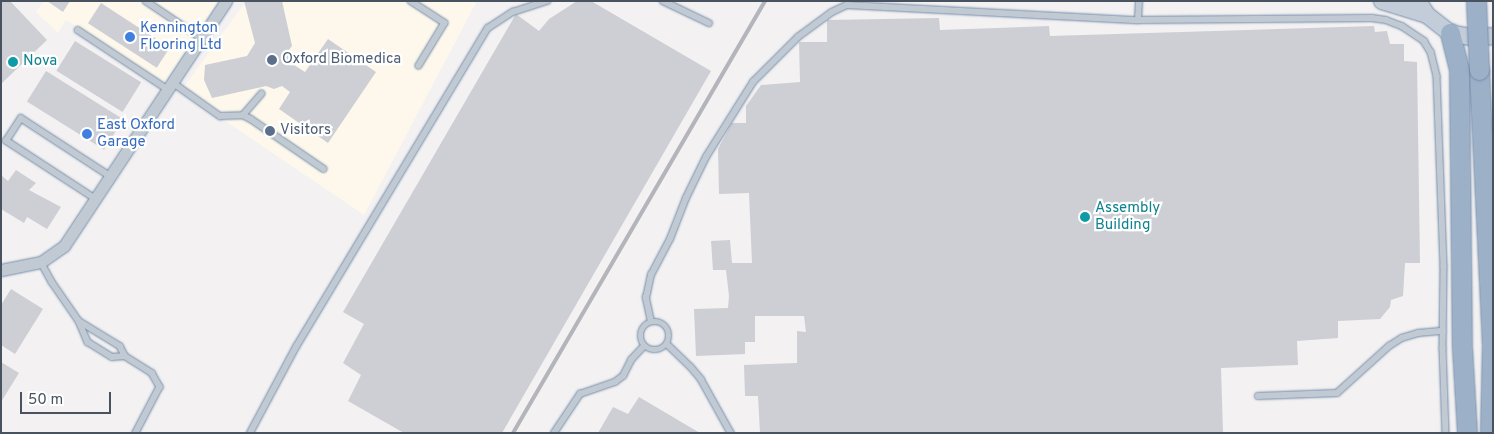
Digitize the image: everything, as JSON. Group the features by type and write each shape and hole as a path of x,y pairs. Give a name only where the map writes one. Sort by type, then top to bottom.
{"highway":[{"path":"1476,1 1492,344 1490,433"},
{"path":"1450,32 1460,68 1462,348 1467,433"}],"main road":[{"path":"1382,1 1422,8 1450,32 1470,37 1493,36"}],"street":[{"path":"1,270 41,262 64,246 226,1"}],"lane":[{"path":"146,1 201,38"},
{"path":"411,1 445,23 418,66"},
{"path":"250,433 296,347 488,28 513,12 546,1"},
{"path":"663,1 710,24"},
{"path":"1138,17 1139,1"},
{"path":"651,322 646,298 651,275 670,239 686,198 706,157 752,82 798,37 832,12 847,5 1138,17 1372,18 1402,26 1424,41 1431,52 1437,76 1444,266 1446,433"},
{"path":"78,30 220,116 243,115 324,169"},
{"path":"243,115 261,94"},
{"path":"95,199 6,141 11,133 21,118 110,176"},
{"path":"41,262 79,321 88,342 112,357 125,356"},
{"path":"79,321 120,346 125,356 152,373 160,387 136,433"},
{"path":"651,322 660,322 667,328 669,336 667,344 656,350 644,346 641,339 641,332 651,322"},
{"path":"1258,396 1337,393 1389,346 1402,338 1418,333 1444,331"},
{"path":"667,344 691,366 731,433"},
{"path":"554,433 580,394 616,382 623,376 628,365 644,346"}],"shaded area":[{"path":"44,1 218,1 165,83 66,20 58,33 36,12"},
{"path":"246,1 477,1 364,215 181,91"}],"building":[{"name":"Nova","path":"1,1 10,1 47,40 1,84"},
{"path":"47,1 70,1 63,12"},
{"path":"244,1 282,1 292,46 288,51 294,65 305,72 328,39 376,72 328,143 279,109 290,92 282,86 274,89 266,86 212,98 204,80 205,65 247,56 255,43"},
{"path":"577,1 591,1 711,71 502,433 404,433 348,401 361,375 343,363 364,324 343,312 516,14 539,31 549,19"},
{"path":"101,3 170,48 157,68 88,23"},
{"name":"Assembly Building","path":"939,18 940,30 1049,26 1050,36 1374,26 1375,32 1387,31 1390,44 1404,44 1404,61 1417,62 1420,263 1405,263 1403,296 1391,300 1390,307 1380,319 1338,321 1338,338 1297,341 1298,365 1221,368 1223,433 760,433 758,396 745,396 744,365 797,363 797,331 806,332 804,316 755,316 755,342 745,342 745,354 696,356 694,309 728,308 729,296 726,270 713,270 711,241 730,240 732,263 752,263 749,193 719,194 718,149 732,123 746,123 746,106 761,85 800,82 799,42 827,42 827,20"},
{"path":"75,41 141,82 123,112 56,71"},
{"path":"46,71 123,119 104,150 27,102"},
{"path":"16,170 36,183 29,190 61,207 47,229 27,217 24,223 1,209 1,175 8,181"},
{"path":"11,289 43,309 15,354 1,345 1,305"},
{"path":"1,362 19,373 1,402"},
{"path":"639,397 700,433 598,433 613,407 628,414"}],"railway":[{"path":"513,433 765,1"}],"place":[{"name":"Kennington Flooring Ltd","path":"130,37"},
{"name":"Oxford Biomedica","path":"272,60"},
{"name":"Nova","path":"13,62"},
{"name":"Visitors","path":"270,131"},
{"name":"East Oxford Garage","path":"87,134"},
{"name":"Assembly Building","path":"1085,217"}]}
